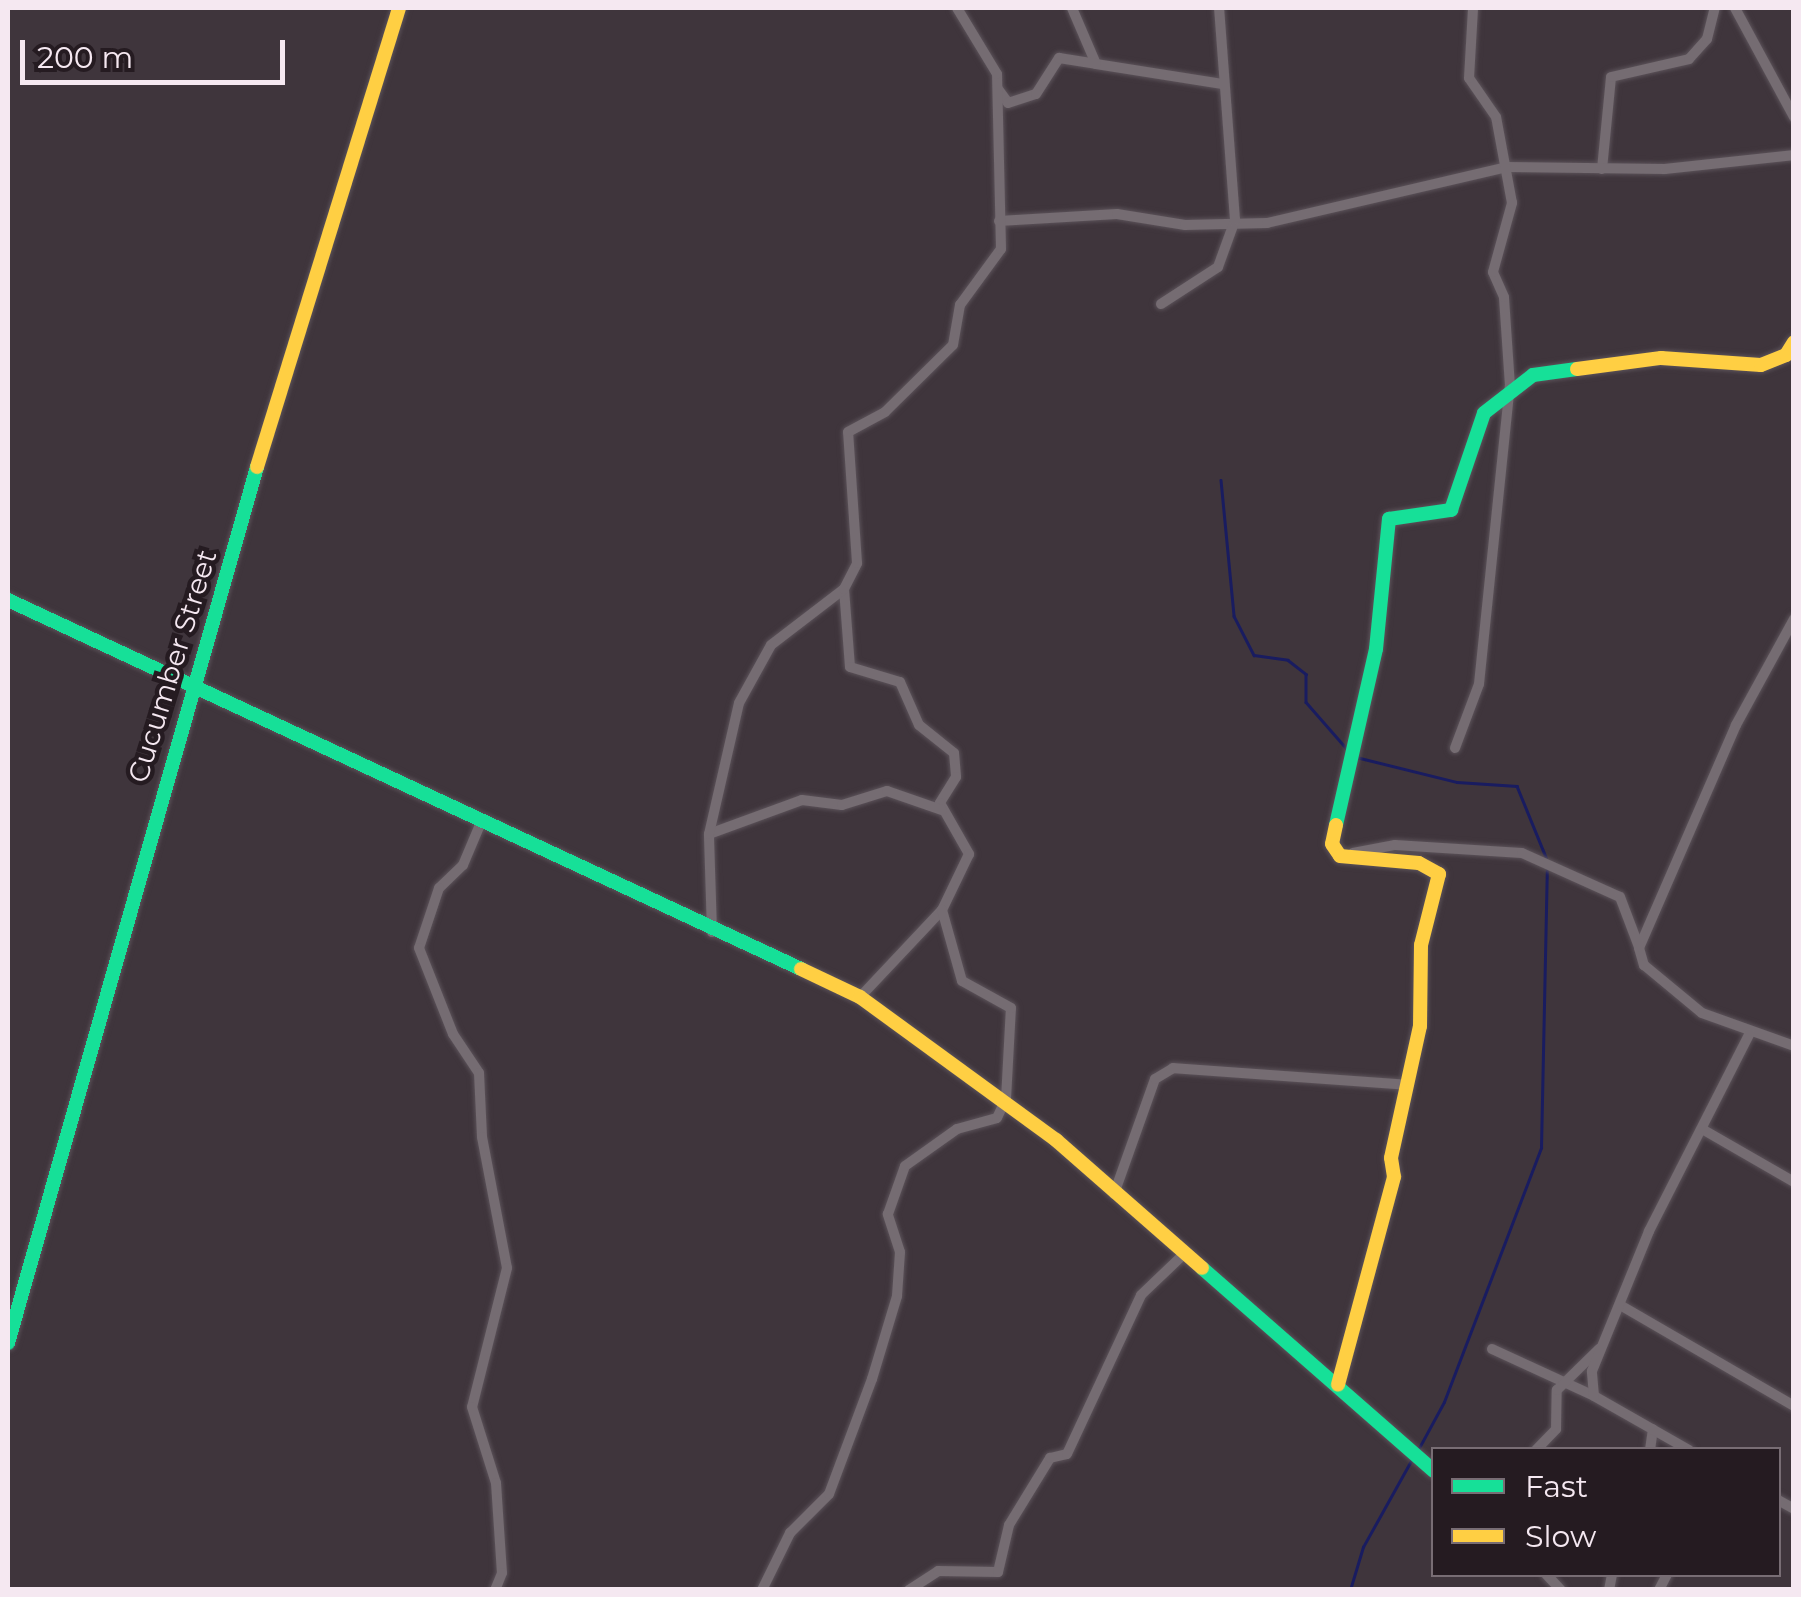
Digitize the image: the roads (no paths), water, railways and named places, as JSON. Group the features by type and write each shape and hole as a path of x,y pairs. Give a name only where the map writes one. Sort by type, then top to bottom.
{"street":[{"name":"Cucumber Street","path":"8,1343 190,681 399,8"},
{"path":"942,810 958,767 954,753 920,725 900,682 850,668 844,590 858,548 848,432 885,412 953,345 960,304 1001,249 998,88 992,64 957,8"},
{"path":"1072,8 1096,64"},
{"path":"1161,304 1218,267 1236,220 1231,106 1222,84 1219,8"},
{"path":"1455,748 1479,684 1510,386 1504,297 1493,272 1512,203 1496,117 1469,78 1473,8"},
{"path":"1602,170 1610,77 1689,59 1706,39 1715,8"},
{"path":"1736,8 1794,117"},
{"path":"998,88 1008,102 1036,94 1059,58 1222,84"},
{"path":"999,221 1117,214 1185,226 1336,212 1507,168 1602,170 1794,155"},
{"path":"1340,856 1332,819 1376,649 1390,519 1451,510 1478,424 1510,386 1533,375 1661,358 1761,365 1786,355 1794,342"},
{"path":"712,934 710,834 724,798 721,761 754,671 772,645 844,590"},
{"path":"8,600 190,681 712,934 860,997 1006,1099 1182,1256 1431,1468"},
{"path":"1639,948 1736,724 1794,619"},
{"path":"710,834 802,800 842,805 887,791 942,810 969,854 942,910 860,997"},
{"path":"482,820 463,866 439,888 419,948 453,1034 479,1073 482,1137 505,1253 508,1287 472,1407 496,1483 502,1573 494,1590"},
{"path":"1340,856 1395,844 1522,853 1620,896 1644,965 1682,1000 1750,1033 1794,1046"},
{"path":"1338,1386 1377,1256 1408,1086 1421,945 1439,874 1419,863 1340,856"},
{"path":"762,1590 790,1533 829,1494 872,1379 896,1296 900,1252 888,1214 904,1166 957,1129 997,1118 1006,1099 1011,1008 962,981 947,949 942,910"},
{"path":"1594,1396 1592,1372 1620,1306 1750,1033"},
{"path":"1114,1194 1156,1079 1172,1068 1408,1086"},
{"path":"1702,1128 1794,1182"},
{"path":"909,1590 938,1571 998,1572 1009,1525 1050,1458 1067,1454 1142,1296 1182,1256"},
{"path":"1620,1306 1794,1406"},
{"path":"1539,1447 1556,1429 1553,1400 1604,1344"},
{"path":"1492,1348 1594,1396 1684,1447"},
{"path":"1650,1447 1653,1429"}],"waterway":[{"path":"1221,480 1234,616 1254,655 1288,660 1306,674 1306,702 1347,749"},
{"path":"1356,757 1457,782 1517,786 1546,857"},
{"path":"1419,1448 1444,1402 1541,1148 1547,870"},
{"path":"1350,1590 1363,1547 1412,1459"}]}
